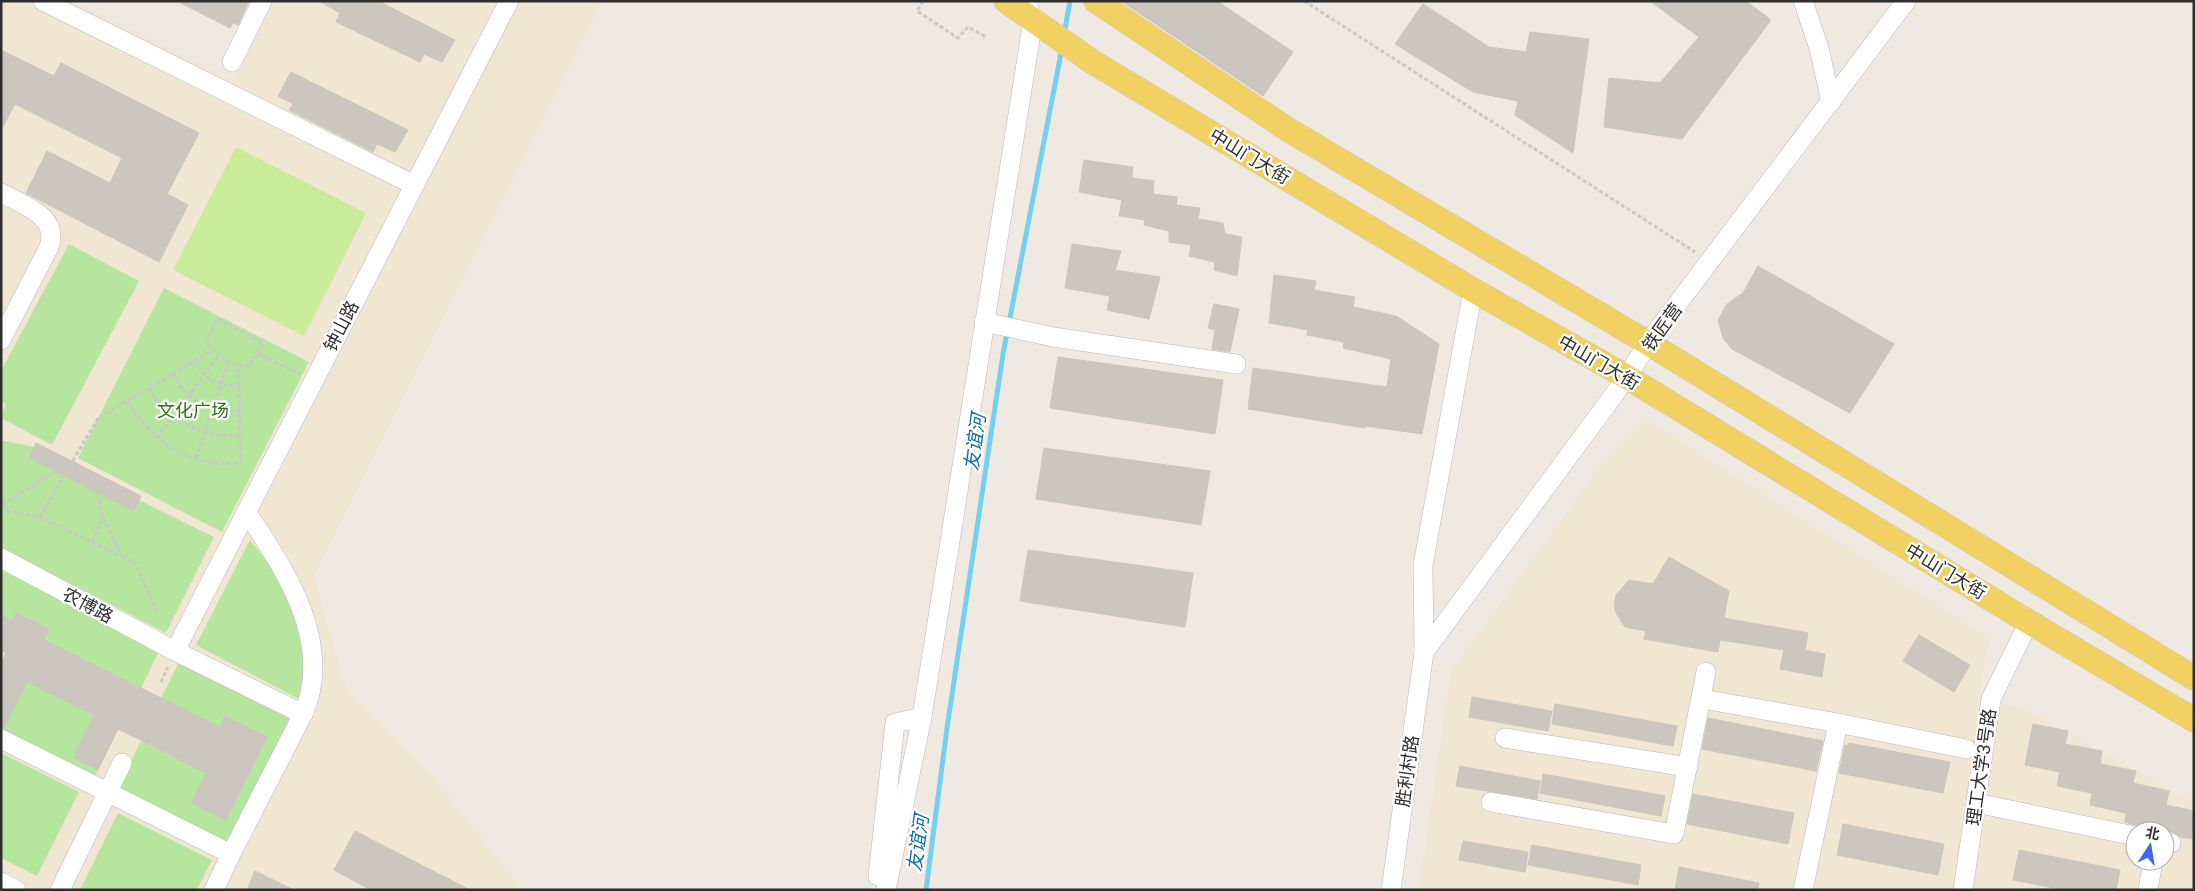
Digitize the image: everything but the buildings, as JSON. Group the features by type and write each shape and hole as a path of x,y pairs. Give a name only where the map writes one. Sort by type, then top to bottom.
{"main road":[{"name":"中山门大街","path":"1006,1 1030,11 1091,61 1473,290 1627,377 2029,622 2194,720"},
{"path":"1097,2 1287,129 1648,343 2194,678"}],"street":[{"path":"43,1 414,185"},
{"path":"232,62 262,1"},
{"name":"钟山路","path":"175,651 508,1"},
{"path":"1803,1 1819,48 1831,102"},
{"name":"铁匠营","path":"1424,652 1627,377 1648,343 1711,262 1906,1"},
{"path":"886,890 922,717 990,323 1030,11"},
{"path":"1,193 40,214 47,220 52,234 49,247 1,340"},
{"name":"胜利村路","path":"1391,890 1424,652 1423,565 1473,290"},
{"path":"990,323 1053,337 1236,364"},
{"path":"214,890 303,714 312,686 314,659 297,598 268,544 247,513"},
{"name":"农博路","path":"1,558 175,651 303,714"},
{"name":"理工大学3号路","path":"1963,890 1991,699 2029,622"},
{"path":"1491,802 1674,834 1706,672"},
{"path":"1702,699 1838,723 1966,750"},
{"path":"876,890 895,724 922,717"},
{"path":"1803,890 1838,723"},
{"path":"1505,738 1688,767"},
{"path":"1,739 231,854"},
{"path":"60,890 122,763"},
{"path":"1976,803 2125,834"},
{"path":"2148,890 2151,871"},
{"path":"1,882 16,890"}],"path":[{"path":"923,1 917,11 958,38 968,27 986,37"},
{"path":"1304,1 1711,262"},
{"path":"218,319 263,343 249,367 228,362 218,357 212,351 206,343 218,319"},
{"path":"40,517 98,418 212,351"},
{"path":"258,352 313,381"},
{"path":"156,438 218,357"},
{"path":"196,361 209,380 220,384 239,386"},
{"path":"196,458 228,362"},
{"path":"127,401 141,423 156,438 196,458 221,464 241,462 238,365"},
{"path":"173,374 188,397 212,408 240,411"},
{"path":"149,388 159,404 172,417 186,426 204,433 240,436"},
{"path":"1,460 4,504 8,510 40,517 135,563 158,613"},
{"path":"4,504 55,471"},
{"path":"98,492 102,516 121,556"},
{"path":"92,542 95,531 101,523 102,516"}],"shaded area":[{"path":"1,1 72,1 233,81 274,1 602,1 313,576 346,689 434,779 522,890 1,890"},
{"path":"1646,420 1990,639 1980,684 1991,699 2030,712 2194,803 2194,890 1419,890 1451,672 1595,474"}],"green space":[{"path":"236,147 366,213 304,336 173,270"},
{"path":"69,244 139,281 52,445 1,418 6,404 1,402 1,371"},
{"name":"文化广场","path":"164,288 309,362 222,532 78,458"},
{"path":"1,440 34,447 29,458 134,511 139,500 214,537 166,633 1,548"},
{"path":"250,540 274,570 287,594 306,654 301,700 196,645"},
{"path":"1,570 159,651 141,688 44,640 48,629 17,613 12,621 1,615"},
{"path":"179,662 294,721 230,848 116,791 141,741 206,773 226,820 267,738 226,717 220,727 161,698"},
{"path":"27,682 94,715 73,757 98,770 92,781 1,735 1,721"},
{"path":"1,753 79,792 37,876 1,858"},
{"path":"118,813 212,860 197,890 80,890"}],"waterway":[{"name":"友谊河","path":"1064,35 1070,1"},
{"name":"友谊河","path":"926,890 947,728 1003,354 1062,48"}]}
